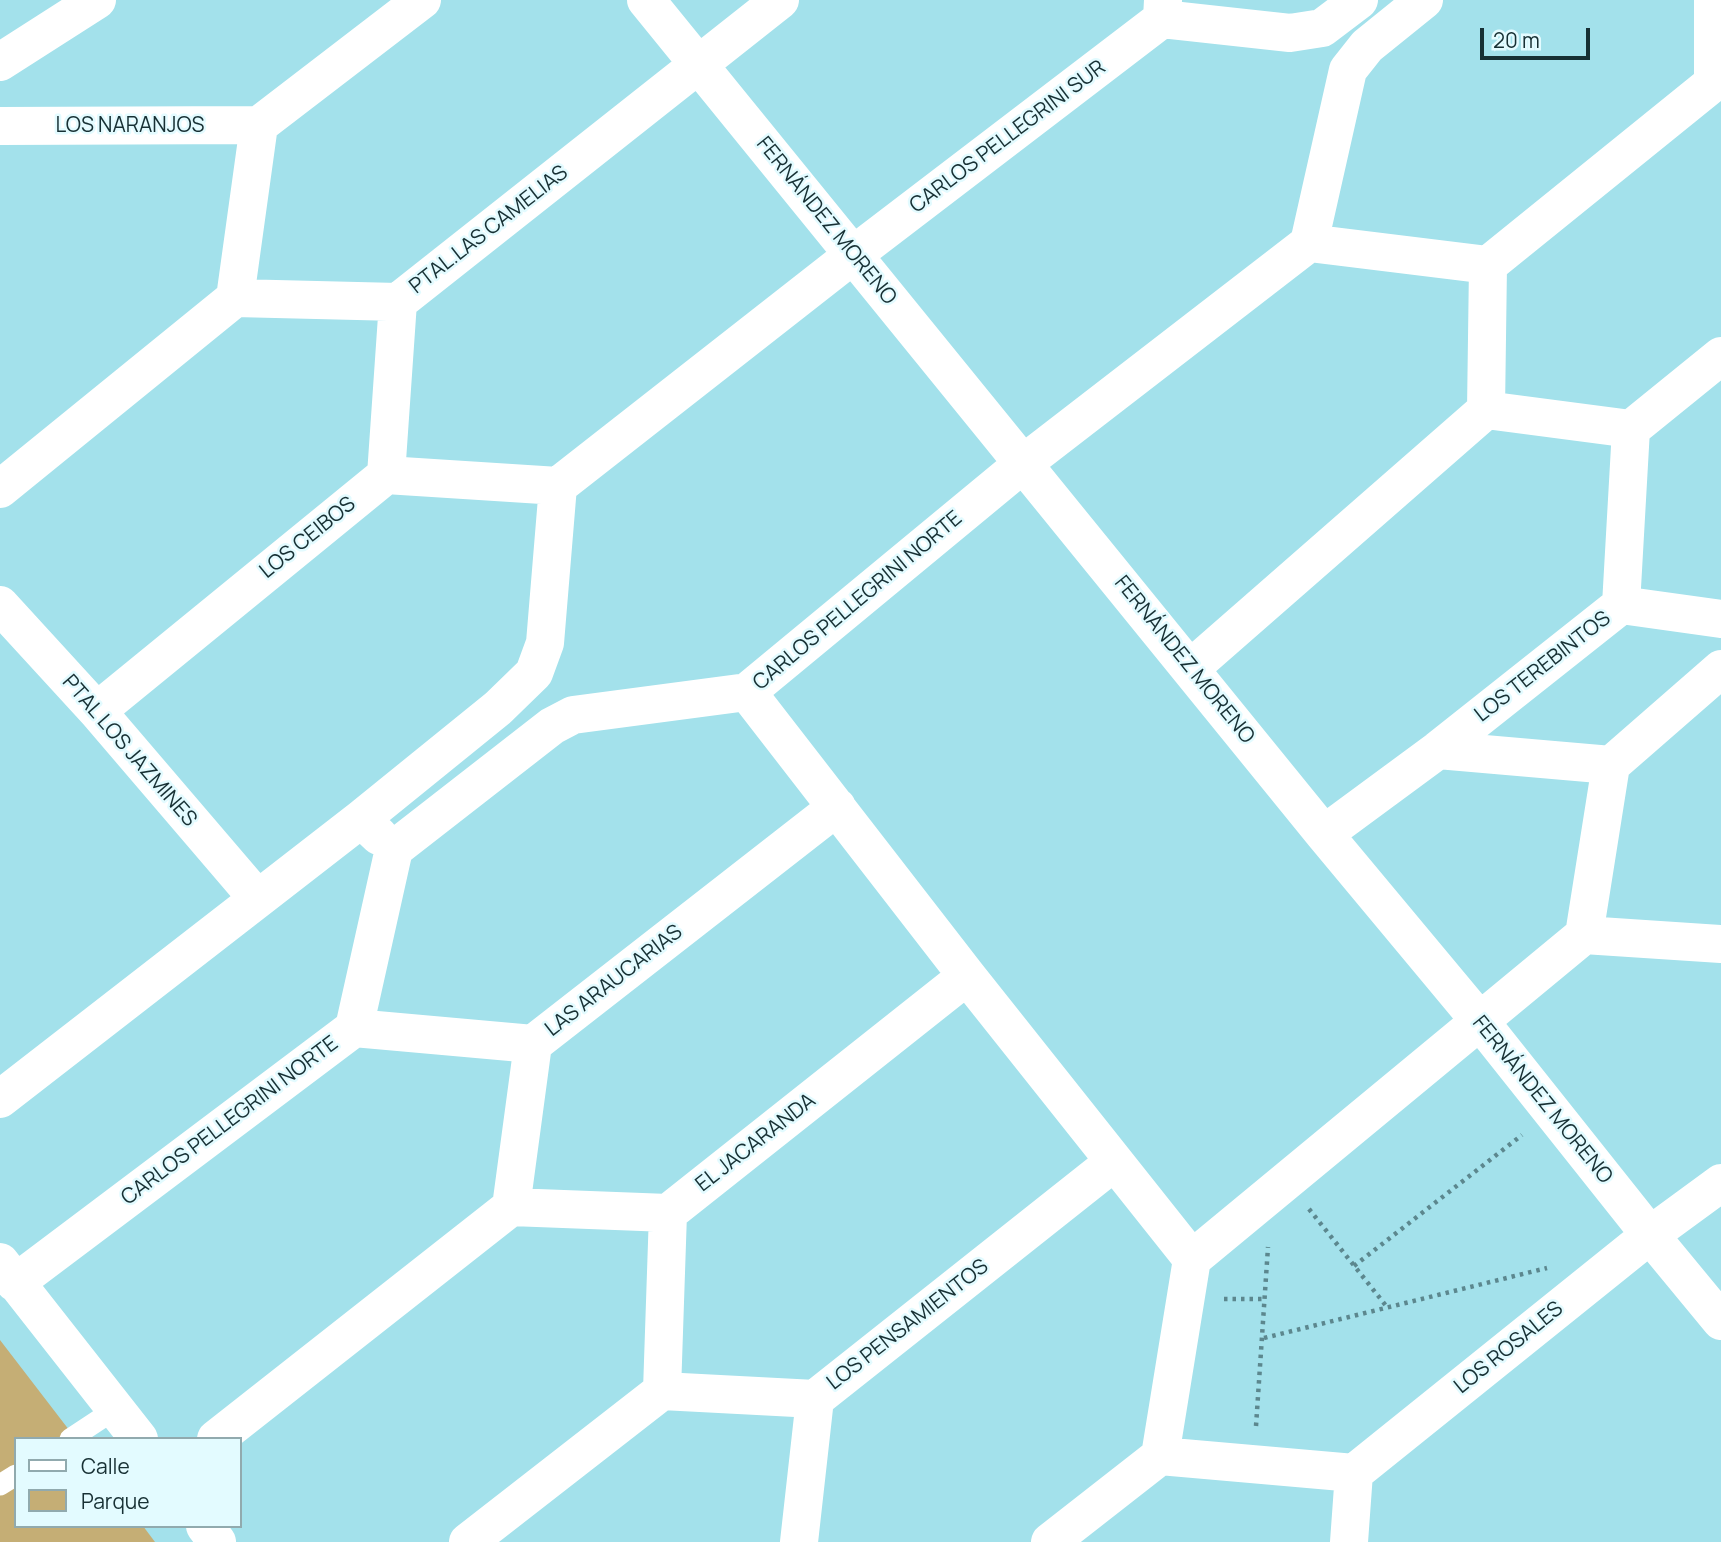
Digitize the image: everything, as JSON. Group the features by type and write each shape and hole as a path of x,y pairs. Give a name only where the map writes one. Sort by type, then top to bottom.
{"street":[{"path":"0,62 97,0"},
{"path":"0,489 235,298 259,125 422,0"},
{"name":"FERNÁNDEZ MORENO","path":"646,0 1324,834 1479,1020 1721,1321"},
{"name":"PTAL.LAS CAMELIAS","path":"235,298 398,302 780,0"},
{"path":"1306,30 1359,0"},
{"path":"1424,0 1367,46 1348,70 1308,243 1488,265 1717,84 1713,0"},
{"path":"1162,10 1306,30 1357,58"},
{"name":"CARLOS PELLEGRINI SUR","path":"558,486 1162,10"},
{"name":"LOS NARANJOS","path":"0,126 259,125"},
{"name":"CARLOS PELLEGRINI NORTE","path":"8,1273 354,1028 394,849 552,726 573,715 747,692 1024,463 1308,243"},
{"path":"1191,668 1486,410 1488,265"},
{"path":"0,1099 498,708 534,673 545,643 558,486 386,475 398,302"},
{"path":"1486,410 1631,429 1721,356"},
{"name":"LOS TEREBINTOS","path":"1324,834 1438,750 1621,605 1631,429"},
{"name":"LOS CEIBOS","path":"97,711 386,475"},
{"name":"PTAL LOS JAZMINES","path":"0,605 97,711 257,898"},
{"path":"1621,605 1721,619"},
{"path":"1050,1542 1160,1456 1192,1259 1584,935 1611,765 1721,668"},
{"path":"534,673 573,715"},
{"path":"747,692 967,976 1192,1259"},
{"path":"1438,750 1611,765"},
{"name":"LAS ARAUCARIAS","path":"354,1028 533,1044 837,807"},
{"path":"360,818 394,849"},
{"path":"1584,935 1721,944"},
{"name":"EL JACARANDA","path":"668,1213 967,976"},
{"path":"511,1207 533,1044"},
{"name":"LOS PENSAMIENTOS","path":"799,1542 815,1399 1115,1163"},
{"name":"LOS ROSALES","path":"1354,1473 1650,1235 1721,1183"},
{"path":"219,1437 511,1207 668,1213 662,1391"},
{"path":"8,1273 138,1437"},
{"path":"468,1542 662,1391 815,1399"},
{"path":"1160,1456 1354,1473 1349,1542"}],"lane":[{"path":"73,1437 117,1408"}],"path":[{"path":"1354,1266 1525,1133"},
{"path":"1306,1204 1387,1307"},
{"path":"1256,1428 1269,1245"},
{"path":"1264,1338 1555,1266"},
{"path":"1214,1299 1265,1299"}],"green space":[{"path":"0,1340 74,1437 14,1437 14,1528 144,1528 155,1542 0,1542"}]}
